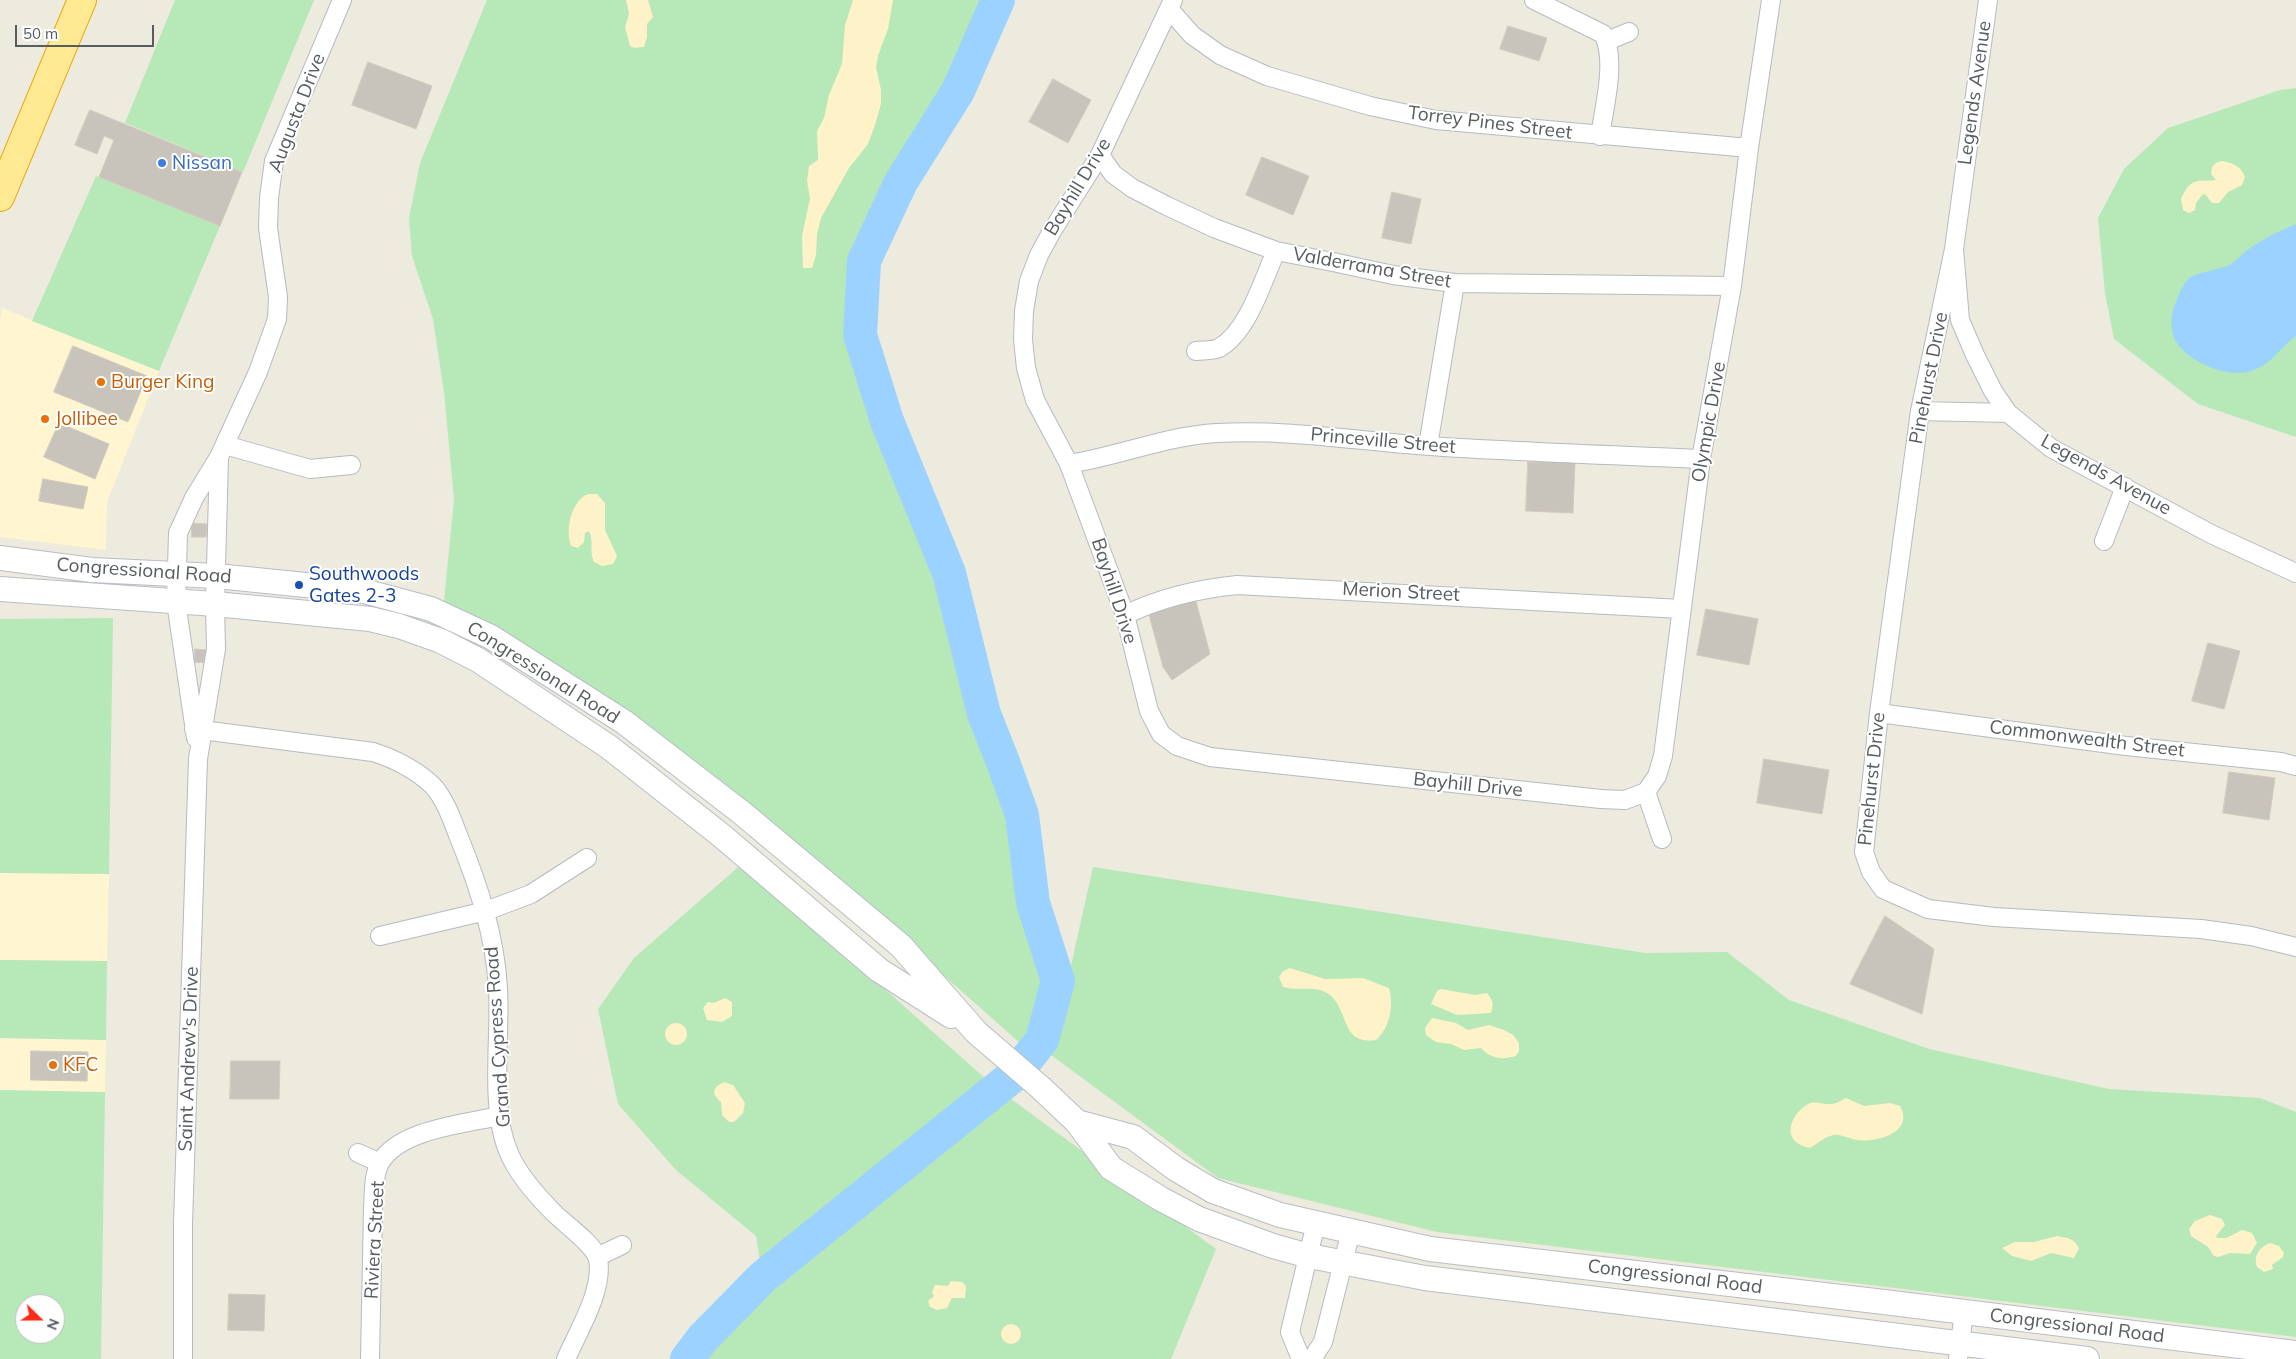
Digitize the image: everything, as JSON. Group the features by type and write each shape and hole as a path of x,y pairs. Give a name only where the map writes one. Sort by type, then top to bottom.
{"highway":[{"path":"0,197 82,0"}],"main road":[{"name":"Congressional Road","path":"0,558 92,570 217,576 364,591 431,609 491,637 624,722 742,813 901,946 978,1034"},
{"name":"Congressional Road","path":"0,589 215,604 370,619 422,633 478,660 609,747 722,836 879,970 978,1034 1042,1088 1077,1122 1111,1168 1198,1219 1273,1246 1309,1256 1425,1278 1959,1351 2087,1359"},
{"name":"Congressional Road","path":"1077,1122 1132,1137 1176,1169 1213,1191 1280,1215 1430,1249 2296,1353"}],"street":[{"name":"Augusta Drive","path":"176,602 178,533 194,498 222,451 261,365 278,319 278,297 268,228 269,198 274,161 342,0"},
{"path":"1534,0 1603,34 1607,41 1608,75 1600,136"},
{"name":"Olympic Drive","path":"1646,792 1657,776 1663,756 1702,459 1732,286 1749,148 1771,0"},
{"name":"Legends Avenue","path":"1988,0 1954,249 1960,320 1975,356 1993,391 2008,412 2051,448 2211,534 2296,573"},
{"name":"Torrey Pines Street","path":"1171,4 1192,35 1220,55 1267,76 1315,91 1436,120 1749,148"},
{"name":"Bayhill Drive","path":"1171,4 1100,155 1039,255 1029,281 1024,311 1023,339 1026,368 1035,400 1069,464 1125,615 1149,711 1161,734 1177,746 1210,757 1601,799 1625,800 1646,792"},
{"path":"1607,41 1629,32"},
{"name":"Valderrama Street","path":"1100,155 1113,174 1132,188 1214,228 1276,250 1394,275 1455,283 1732,286"},
{"name":"Pinehurst Drive","path":"1954,249 1920,411 1879,713 1864,852 1871,872 1883,889 1928,909 1960,914 2201,929 2250,936 2296,947"},
{"path":"1196,351 1218,349 1232,338 1248,314 1276,250"},
{"path":"1428,446 1455,283"},
{"path":"1920,411 2008,412"},
{"name":"Princeville Street","path":"1069,464 1100,459 1173,438 1216,433 1266,432 1322,435 1428,446 1702,459"},
{"name":"Augusta Drive","path":"215,604 222,451"},
{"path":"222,451 310,468 351,465"},
{"path":"2104,541 2125,487"},
{"name":"Merion Street","path":"1125,615 1152,602 1195,590 1237,585 1681,608"},
{"name":"Saint Andrew's Drive","path":"176,602 199,729"},
{"name":"Saint Andrew's Drive","path":"183,1359 183,1224 199,729 216,648 215,604"},
{"name":"Commonwealth Street","path":"1879,713 2126,746 2281,762 2296,766"},
{"name":"Grand Cypress Road","path":"199,729 373,752 394,759 433,786 451,817 486,911 493,946 498,988 499,1116 509,1153 529,1186 554,1213 588,1244 598,1257"},
{"path":"1646,792 1662,839"},
{"path":"380,936 486,911 531,894 587,858"},
{"name":"Riviera Street","path":"370,1359 374,1185 380,1163 392,1149 410,1137 499,1116"},
{"path":"358,1154 380,1163"},
{"path":"1300,1359 1290,1332 1316,1223"},
{"path":"1312,1359 1323,1342 1351,1231"},
{"path":"566,1359 593,1298 599,1275 598,1257 622,1245"},
{"path":"1959,1351 1964,1312"}],"shaded area":[{"name":"Jollibee","path":"2,308 159,371 107,502 106,550 0,537 0,320"},
{"path":"0,873 109,874 107,961 0,960"},
{"name":"KFC","path":"0,1038 106,1040 105,1092 0,1090"}],"green space":[{"path":"175,0 314,0 243,172 125,123"},
{"path":"487,0 998,0 958,91 901,182 864,261 860,335 887,421 949,573 984,714 1022,815 1033,903 1058,981 1049,1039 1029,1051 758,811 674,748 444,602 454,499 444,392 433,319 412,256 409,218 420,163"},
{"path":"2296,88 2296,437 2198,404 2114,339 2105,293 2098,218 2124,169 2168,128 2280,90"},
{"path":"96,176 220,226 159,371 32,321"},
{"path":"113,618 109,874 0,873 0,619"},
{"path":"743,863 996,1088 1216,1249 1171,1359 687,1359 703,1338 763,1278 756,1236 676,1170 618,1104 598,1009 634,958"},
{"path":"1093,867 1645,953 1727,952 1789,1000 1929,1049 2109,1089 2260,1098 2296,1112 2296,1337 1437,1232 1218,1178 1051,1055"},
{"path":"0,960 107,961 106,1040 0,1038"},
{"path":"0,1090 105,1092 101,1359 0,1359"}],"sand":[{"path":"626,0 648,0 653,17 647,24 647,37 644,47 634,48 630,46 625,27 629,14"},
{"path":"853,0 893,0 888,29 876,67 881,90 881,104 868,144 849,168 821,218 817,235 816,255 812,268 803,268 802,236 810,199 807,181 809,166 818,160 817,131 824,118 829,95 842,64 845,25"},
{"path":"2222,161 2233,164 2241,170 2245,177 2242,185 2228,192 2219,203 2212,203 2203,194 2196,203 2195,210 2189,213 2183,210 2181,199 2188,187 2192,183 2200,181 2216,180 2211,174 2212,167 2217,162"},
{"path":"588,494 597,494 605,503 605,530 617,556 613,564 602,566 594,562 589,531 585,533 584,542 578,548 571,546 569,524 571,517 577,503"},
{"path":"1290,968 1325,979 1363,978 1389,988 1390,1016 1381,1035 1376,1040 1365,1040 1357,1037 1347,1026 1337,1003 1326,992 1314,989 1283,987 1279,977 1283,971"},
{"path":"1441,989 1475,995 1487,993 1492,1002 1491,1013 1457,1015 1431,1004 1437,991"},
{"path":"725,998 732,1002 732,1016 722,1022 707,1020 703,1008 708,1002 714,1003"},
{"path":"1432,1018 1456,1023 1468,1030 1489,1025 1504,1030 1513,1035 1519,1043 1519,1051 1516,1056 1501,1058 1489,1054 1481,1048 1464,1050 1451,1044 1436,1042 1426,1035 1425,1028"},
{"path":"676,1023 684,1026 687,1034 684,1042 676,1045 668,1042 665,1034 668,1026"},
{"path":"724,1082 733,1085 745,1103 743,1113 734,1122 729,1122 722,1115 721,1102 714,1093 717,1086"},
{"path":"1846,1098 1864,1106 1890,1103 1900,1106 1903,1115 1902,1123 1892,1134 1874,1140 1857,1140 1834,1135 1824,1138 1810,1148 1795,1141 1791,1135 1792,1122 1801,1109 1811,1103 1833,1104"},
{"path":"2210,1215 2222,1219 2225,1225 2216,1236 2217,1238 2226,1238 2242,1230 2252,1233 2257,1243 2250,1254 2230,1253 2218,1257 2214,1256 2208,1247 2191,1236 2189,1229 2195,1221"},
{"path":"2057,1236 2070,1239 2075,1243 2079,1249 2074,1258 2051,1253 2031,1261 2012,1256 2002,1248 2015,1242 2034,1242"},
{"path":"2270,1243 2279,1246 2284,1253 2283,1257 2272,1265 2273,1269 2264,1272 2257,1267 2256,1256 2260,1249"},
{"path":"951,1281 962,1282 966,1286 965,1298 952,1298 947,1308 937,1310 930,1307 928,1301 934,1296 932,1293 935,1285 948,1286"},
{"path":"1007,1324 1015,1324 1021,1330 1021,1338 1015,1344 1007,1344 1001,1338 1001,1330"}],"water":[{"path":"2296,224 2296,336 2270,361 2248,372 2226,372 2201,363 2190,356 2175,339 2171,325 2174,306 2186,281 2197,275 2231,264 2258,243"}],"building":[{"path":"1508,26 1547,38 1539,61 1500,49"},
{"path":"368,62 432,86 416,129 352,105"},
{"path":"1053,79 1091,100 1068,143 1029,122"},
{"name":"Nissan","path":"90,110 242,172 220,226 99,177 114,140 104,136 97,154 75,145"},
{"path":"1262,157 1309,176 1293,215 1246,195"},
{"path":"1392,192 1421,199 1411,244 1382,238"},
{"path":"73,346 147,376 128,422 54,392"},
{"path":"59,423 109,444 95,479 44,457"},
{"path":"1528,462 1575,463 1573,513 1526,511"},
{"path":"43,479 88,487 83,509 39,501"},
{"path":"192,523 207,524 206,537 192,537"},
{"path":"1194,594 1210,654 1172,680 1163,667 1147,607"},
{"path":"1706,609 1758,619 1749,665 1697,655"},
{"path":"2208,643 2240,651 2224,709 2192,701"},
{"path":"195,649 208,650 207,663 194,662"},
{"path":"1764,759 1829,770 1822,814 1757,803"},
{"path":"2229,772 2275,778 2269,820 2223,813"},
{"path":"1885,916 1934,949 1922,1014 1850,984"},
{"path":"31,1051 88,1052 87,1081 31,1080"},
{"path":"231,1061 280,1061 279,1099 230,1099"},
{"path":"229,1294 265,1295 264,1331 228,1330"}],"waterway":[{"path":"687,1359 703,1338 763,1277 1014,1075 1042,1040 1058,981 1033,903 1022,815 984,714 949,573 887,421 860,335 864,261 901,182 958,91 998,0"}],"place":[{"name":"Nissan","path":"162,163"},
{"name":"Burger King","path":"101,382"},
{"name":"Jollibee","path":"45,419"},
{"name":"Southwoods Gates 2-3","path":"299,585"},
{"name":"KFC","path":"53,1065"}]}
